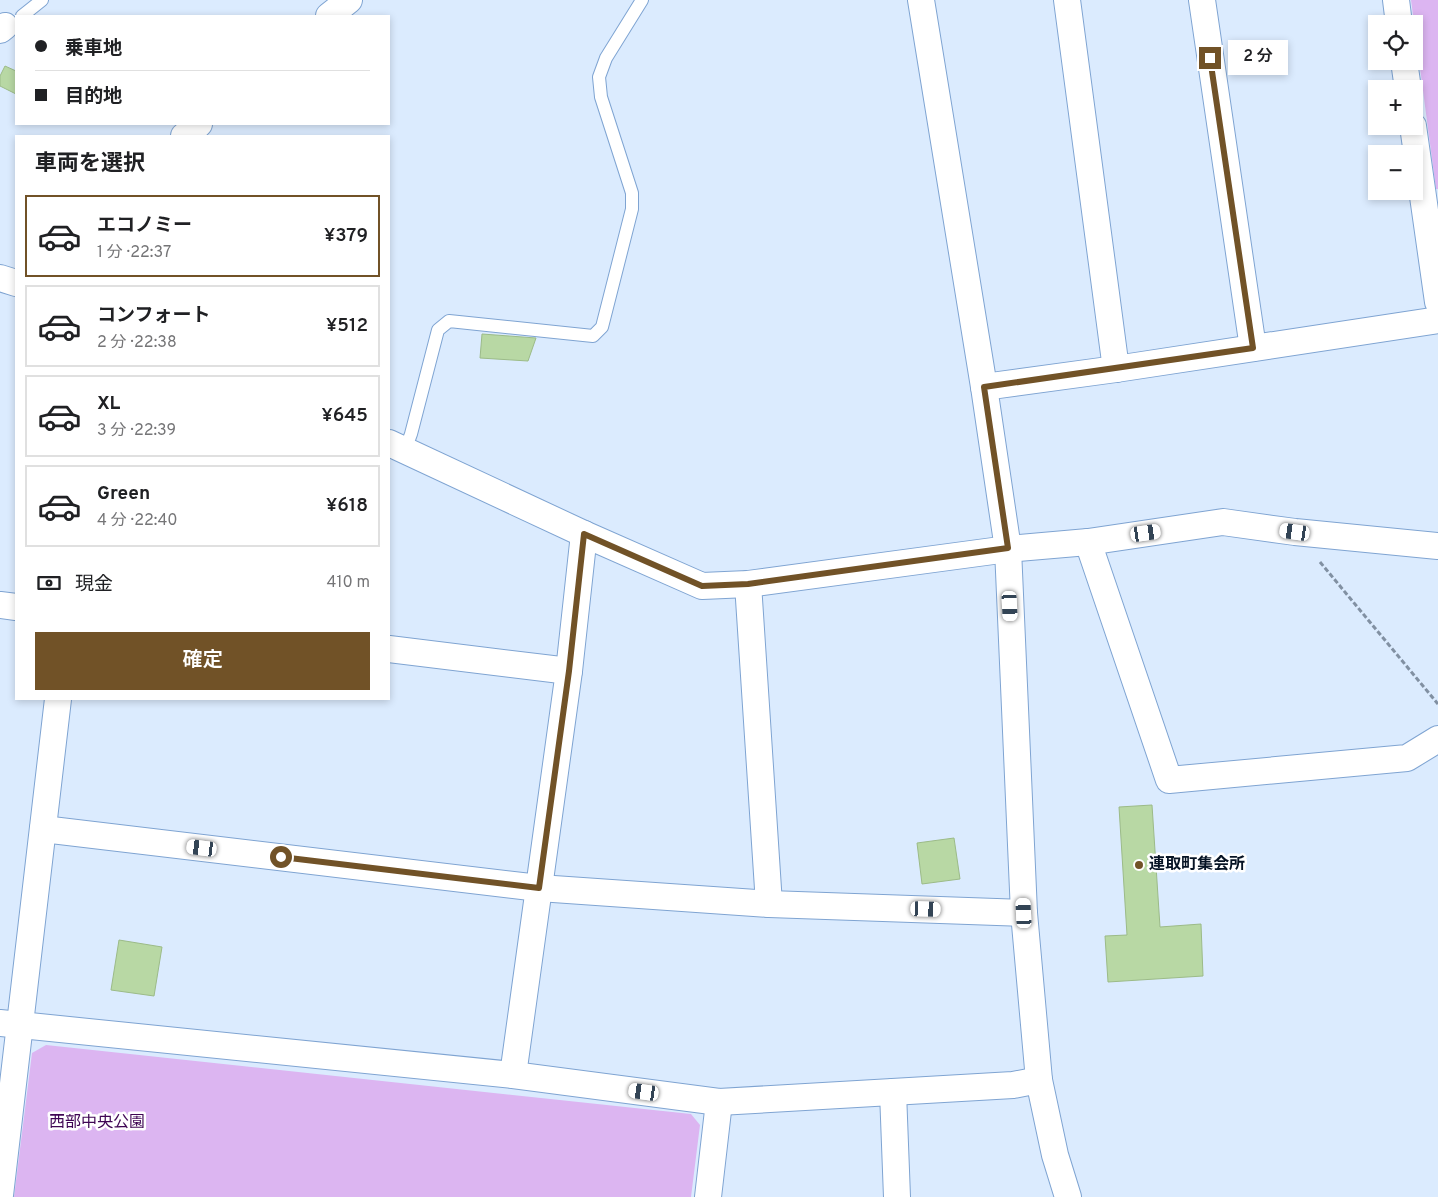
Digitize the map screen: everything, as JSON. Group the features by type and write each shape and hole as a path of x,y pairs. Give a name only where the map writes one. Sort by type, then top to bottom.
{"street":[{"path":"330,15 349,0"},
{"path":"921,0 984,387 1008,548 1024,913 1039,1080 1055,1155 1068,1197"},
{"path":"1066,0 1116,369"},
{"path":"1202,0 1253,348"},
{"path":"1396,0 1398,15"},
{"path":"185,135 198,125"},
{"path":"1414,135 1438,302"},
{"path":"0,278 15,283"},
{"path":"984,387 1438,320"},
{"path":"397,446 584,534 702,586 748,584 1008,548 1088,542 1223,522 1295,532 1438,546"},
{"path":"513,1075 569,671 584,534"},
{"path":"1088,542 1169,780 1407,758 1438,739"},
{"path":"748,584 769,904"},
{"path":"0,606 15,607"},
{"path":"390,649 569,671"},
{"path":"0,1195 10,1024 43,829 58,700"},
{"path":"43,829 539,888 769,904 1024,913"},
{"path":"10,1024 513,1075 720,1102 1013,1085 1039,1080"},
{"path":"893,1092 897,1197"},
{"path":"708,1197 720,1102"}],"lane":[{"path":"22,15 42,0"},
{"path":"397,446 410,434 438,330 449,321 593,336 602,327 632,208 632,193 601,97 599,77 606,58 642,0"}],"path":[{"path":"1295,532 1438,704"}],"green space":[{"path":"1411,0 1438,0 1438,189 1436,189 1420,70 1423,70 1423,15 1413,15"},
{"name":"西部中央公園","path":"46,1045 691,1114 700,1125 691,1197 14,1197 32,1053"}],"building":[{"path":"5,66 15,71 15,94 0,86 0,76"},
{"path":"482,334 536,338 528,361 480,358"},
{"name":"連取町集会所","path":"1152,805 1160,927 1201,924 1203,976 1108,982 1105,936 1127,935 1119,807"},
{"path":"954,838 960,879 922,884 917,843"},
{"path":"119,940 162,947 154,996 111,990"}],"place":[{"name":"連取町集会所","path":"1139,865"}],"route":[{"path":"281,857 539,888 569,671 584,534 702,586 748,584 1008,548 984,387 1253,348 1210,58"}]}
